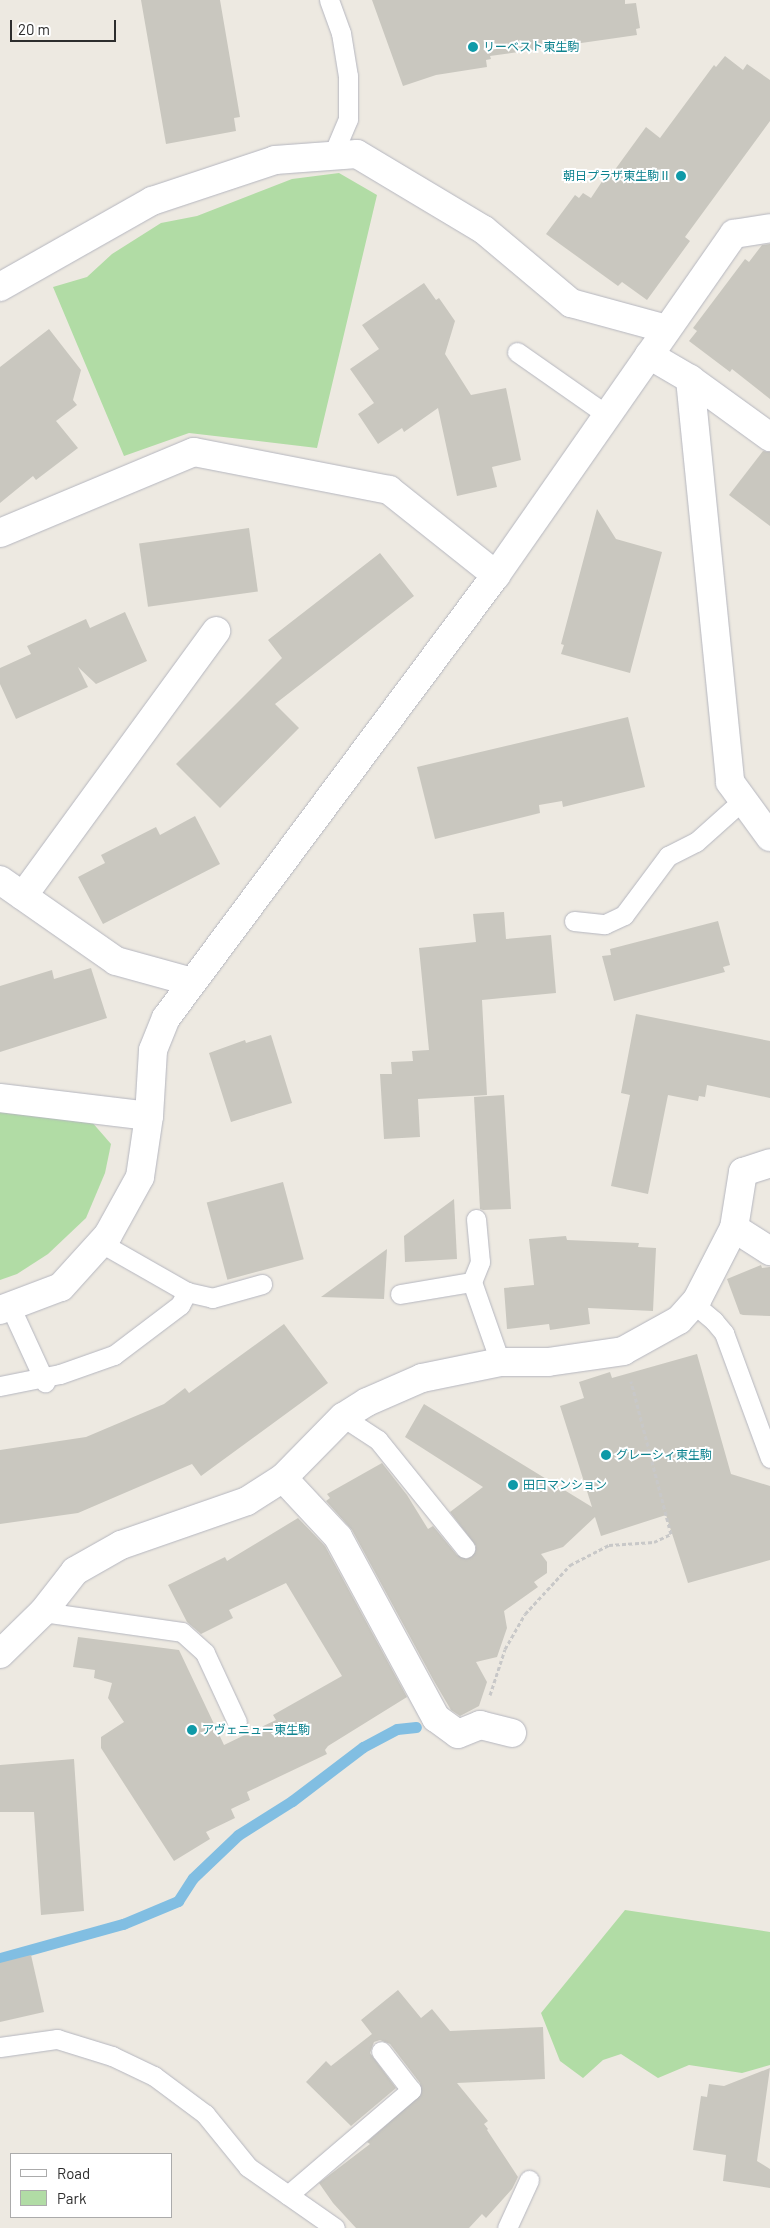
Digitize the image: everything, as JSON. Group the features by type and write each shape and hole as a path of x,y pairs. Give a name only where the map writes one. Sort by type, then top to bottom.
{"street":[{"path":"0,287 152,201 275,160 357,154 484,230 571,303 667,329"},
{"path":"5,1308 60,1287 108,1235 140,1177 149,1116 153,1050 166,1018 496,575 734,234 770,228"},
{"path":"649,354 690,379 770,437"},
{"path":"690,379 730,782 770,837"},
{"path":"0,533 194,452 389,490 496,575"},
{"path":"23,896 216,631"},
{"path":"0,880 116,961 192,982"},
{"path":"0,1098 149,1116"},
{"path":"0,1654 43,1612 75,1571 122,1545 247,1501 283,1478 343,1417 367,1402 422,1378 500,1362 548,1362 623,1351 680,1320 694,1304 734,1228 743,1172 770,1163"},
{"path":"734,1228 770,1251"},
{"path":"283,1478 338,1536 436,1718 458,1734 480,1725 512,1733"}],"lane":[{"path":"329,0 341,33 348,85 348,119 332,155"},
{"path":"517,352 607,415"},
{"path":"574,921 605,924 624,915 668,856 696,842 743,800"},
{"path":"476,1219 480,1262 472,1282 500,1362"},
{"path":"101,1243 187,1292 212,1298 262,1284"},
{"path":"400,1294 472,1282"},
{"path":"0,1386 43,1380 114,1355 180,1305 187,1292"},
{"path":"694,1304 714,1321 724,1333 770,1458 769,1466"},
{"path":"5,1308 43,1380"},
{"path":"343,1417 378,1440 465,1548"},
{"path":"43,1612 182,1632 206,1653 237,1722"},
{"path":"0,2047 57,2039 112,2056 154,2076 205,2114 248,2167 335,2228"},
{"path":"288,2196 411,2090 381,2051"},
{"path":"507,2228 529,2180"}],"path":[{"path":"480,1725 506,1649 525,1614 570,1565 609,1545 654,1542 671,1534 623,1351"}],"green space":[{"path":"339,173 377,195 317,448 189,433 124,456 53,287 87,277 112,254 161,223 197,216 292,179"},
{"path":"0,1112 91,1121 111,1144 105,1173 86,1218 48,1254 17,1274 0,1280"},
{"path":"625,1910 770,1932 770,2065 742,2073 689,2065 658,2078 621,2054 603,2060 583,2078 560,2061 541,2013"}],"building":[{"path":"141,0 220,0 240,117 234,118 236,131 166,144"},
{"name":"リーベスト東生駒","path":"372,0 625,0 625,4 636,3 640,28 636,29 637,35 490,56 491,59 486,60 487,67 436,75 403,86"},
{"name":"朝日プラザ東生駒Ⅱ","path":"725,56 743,70 747,64 770,80 770,121 685,237 690,241 647,300 622,282 618,286 546,234 575,195 579,198 583,193 591,198 603,180 606,182 646,127 660,138 714,65 716,67"},
{"path":"770,244 770,399 732,369 730,372 689,341 697,331 693,328 745,259 749,262 762,245"},
{"path":"424,283 436,300 439,298 455,321 445,354 471,395 506,388 521,460 492,467 497,487 457,496 438,408 404,432 402,428 378,444 358,414 374,403 350,369 379,349 362,325"},
{"path":"49,329 81,370 73,400 77,405 56,421 78,448 36,480 33,476 0,503 0,367"},
{"path":"763,451 770,452 770,526 729,495"},
{"path":"597,509 616,539 662,552 630,673 561,654 564,645 561,644"},
{"path":"249,528 258,591 148,607 139,543"},
{"path":"380,553 414,596 275,704 299,728 220,808 176,764 282,658 268,640"},
{"path":"125,612 147,661 96,684 78,667 88,687 16,719 0,684 0,668 31,654 27,646 86,619 90,628"},
{"path":"628,717 645,787 563,807 562,801 539,805 540,813 435,839 417,767"},
{"path":"195,816 220,864 103,924 78,877 105,863 101,855 156,827 160,835"},
{"path":"504,912 506,939 551,935 556,993 482,1000 487,1095 418,1099 420,1137 384,1139 380,1074 392,1074 391,1062 413,1061 412,1051 429,1050 419,948 476,942 473,914"},
{"path":"718,921 730,965 723,967 725,972 614,1001 602,956 611,955 610,949"},
{"path":"91,968 107,1018 0,1052 0,986 52,970 54,979"},
{"path":"636,1014 770,1041 770,1098 707,1085 705,1097 699,1096 698,1101 668,1095 648,1194 611,1186 630,1095 621,1093"},
{"path":"271,1035 292,1103 231,1122 209,1053 245,1040 246,1043"},
{"path":"504,1095 511,1209 483,1210 480,1209 474,1097"},
{"path":"283,1182 304,1259 227,1280 207,1202"},
{"path":"454,1199 457,1259 405,1262 404,1236"},
{"path":"566,1236 567,1240 639,1243 638,1247 656,1248 653,1311 588,1308 590,1324 550,1330 549,1324 507,1329 504,1288 534,1285 529,1239"},
{"path":"387,1249 384,1299 321,1297"},
{"path":"761,1265 762,1268 770,1267 770,1316 740,1314 727,1279"},
{"path":"284,1324 328,1383 201,1476 192,1464 78,1513 0,1524 0,1450 86,1437 164,1404 185,1388 189,1393"},
{"path":"697,1354 731,1474 770,1486 770,1560 688,1583 666,1515 601,1536 595,1517 563,1547 541,1554 547,1562 547,1573 534,1582 538,1587 504,1611 507,1628 497,1657 476,1662 487,1682 479,1706 460,1716 451,1710 352,1530 326,1501 330,1498 327,1494 382,1463 407,1495 428,1529 433,1526 457,1555 467,1559 475,1552 476,1546 450,1512 483,1487 405,1437 424,1404 592,1507 560,1406 584,1398 579,1382 610,1372 612,1378"},
{"path":"298,1518 325,1546 407,1697 328,1746 325,1750 327,1754 247,1792 250,1800 231,1809 235,1818 206,1832 210,1839 174,1861 101,1748 101,1737 124,1722 108,1698 112,1683 94,1678 95,1670 73,1667 78,1637 179,1650 224,1745 276,1720 273,1715 342,1676 286,1583 229,1610 233,1618 201,1634 187,1622 168,1585 225,1557 227,1561"},
{"path":"74,1759 84,1911 41,1915 34,1812 0,1812 0,1765"},
{"path":"31,1955 44,2012 0,2022 0,1963"},
{"path":"398,1990 421,2018 432,2009 450,2031 543,2027 545,2079 457,2083 488,2121 484,2124 487,2130 518,2177 512,2189 486,2218 482,2214 469,2228 356,2228 333,2203 319,2183 370,2144 367,2142 421,2094 420,2083 390,2044 380,2040 374,2042 370,2053 396,2088 351,2126 306,2082 326,2061 331,2066 372,2034 361,2020"},
{"path":"770,2068 757,2161 770,2169 770,2188 723,2181 726,2155 693,2150 701,2096 707,2097 709,2084 724,2086"}],"waterway":[{"path":"0,1958 123,1924 178,1901 193,1878 238,1835 292,1801 363,1747 397,1729 416,1727"}],"place":[{"name":"リーベスト東生駒","path":"473,47"},
{"name":"朝日プラザ東生駒Ⅱ","path":"681,176"},
{"name":"グレーシィ東生駒","path":"606,1455"},
{"name":"田口マンション","path":"513,1485"},
{"name":"アヴェニュー東生駒","path":"192,1730"}]}
